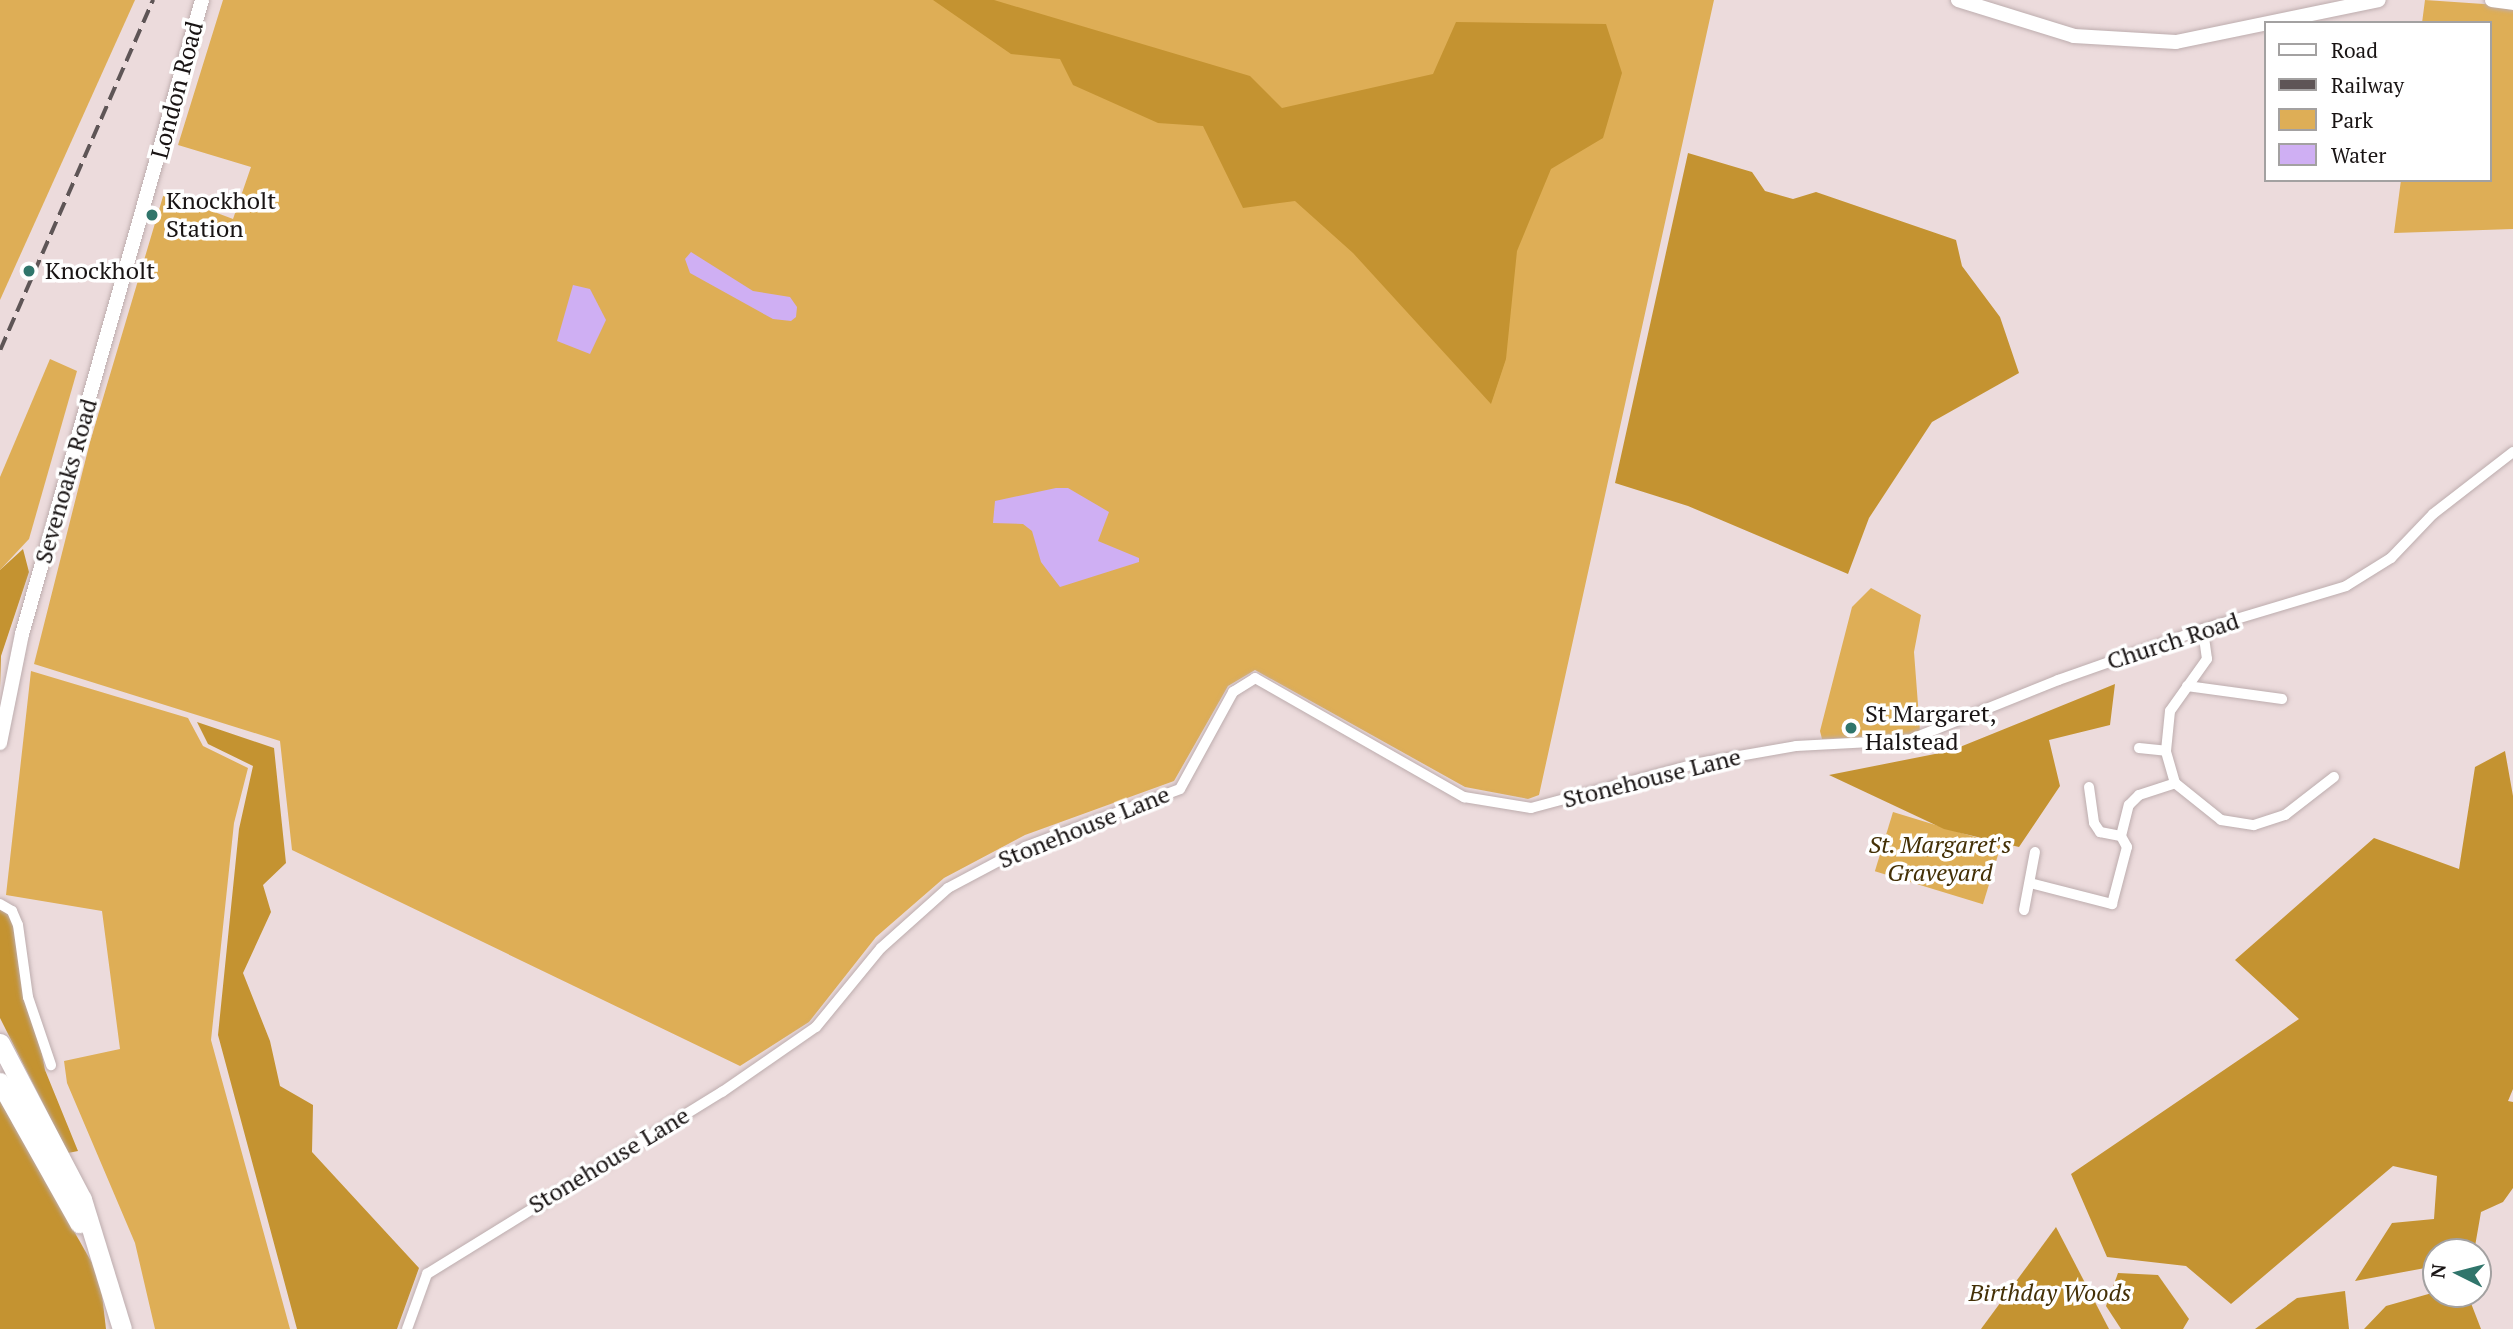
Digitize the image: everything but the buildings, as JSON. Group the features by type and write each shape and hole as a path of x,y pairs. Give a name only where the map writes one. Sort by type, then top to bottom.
{"highway":[{"path":"0,1042 78,1191 122,1329"},
{"path":"0,1082 99,1257"}],"street":[{"name":"London Road","path":"141,221 202,0"},
{"path":"1958,0 2074,36 2176,42 2264,24"},
{"path":"2278,21 2379,0"},
{"path":"2492,0 2513,3"},
{"name":"Sevenoaks Road","path":"0,743 22,634 141,221"},
{"name":"Church Road","path":"1796,746 1909,740 2058,680 2364,576 2391,558 2433,514 2513,452"},
{"path":"2203,629 2207,659 2170,711 2166,751 2175,783 2221,820 2254,825 2285,815 2334,777"},
{"name":"Stonehouse Lane","path":"407,1329 427,1274 722,1092 816,1027 881,948 948,888 1025,847 1180,789 1233,692 1255,678 1464,797 1531,808 1699,763 1796,746"},
{"path":"2188,686 2283,699"},
{"path":"2139,748 2166,751"},
{"path":"2030,883 2112,904 2127,847 2121,836 2129,805 2139,795 2175,783"},
{"path":"2089,787 2094,823 2100,832 2121,836"},
{"path":"2024,910 2035,852"},
{"path":"0,904 12,911 18,925 28,997 51,1065"}],"green space":[{"path":"0,0 135,0 0,300"},
{"path":"223,0 1714,0 1539,795 1528,799 1465,787 1255,670 1228,686 1174,781 1025,835 944,878 876,937 809,1022 740,1066 292,850 280,741 34,664 90,442 164,193 233,219 251,167 178,145"},
{"path":"933,0 994,0 1250,76 1282,108 1433,74 1456,22 1606,24 1622,73 1603,138 1551,169 1517,251 1506,359 1491,404 1353,253 1295,201 1243,208 1203,126 1158,123 1073,85 1060,59 1011,54"},
{"path":"2425,0 2513,6 2513,229 2394,233 2401,182 2492,182 2492,21 2422,21"},
{"path":"1688,153 1752,172 1765,191 1793,199 1816,192 1956,240 1962,266 2000,317 2019,373 1932,422 1869,518 1848,574 1688,506 1615,483"},
{"path":"50,359 77,371 29,539 0,570 0,477"},
{"path":"23,549 29,572 1,656 0,688 0,570"},
{"path":"1871,588 1921,615 1914,652 1920,731 1907,736 1822,739 1820,731 1852,607"},
{"path":"31,671 188,718 203,746 248,768 234,823 211,1040 290,1329 155,1329 135,1243 67,1083 64,1061 120,1049 102,911 6,895"},
{"path":"2115,684 2110,725 2049,740 2060,786 2019,847 1944,829 1829,775 1950,751"},
{"path":"197,722 274,748 286,863 263,885 271,912 243,973 270,1041 280,1086 313,1105 312,1152 419,1268 397,1329 297,1329 218,1035 239,829 253,766 208,744"},
{"path":"2505,751 2513,796 2513,1089 2508,1101 2513,1102 2513,1188 2503,1202 2481,1212 2476,1238 2422,1238 2422,1269 2355,1281 2392,1223 2434,1219 2437,1176 2393,1166 2231,1304 2186,1266 2107,1257 2071,1174 2299,1019 2235,960 2374,838 2459,869 2475,767"},
{"name":"St. Margaret's Graveyard","path":"1893,812 2001,845 1983,904 1875,871"},
{"path":"0,903 14,907 45,1070 78,1151 68,1153 0,1018"},
{"path":"0,1101 100,1277 106,1329 0,1329"},
{"name":"Birthday Woods","path":"2056,1227 2109,1329 1981,1329"},
{"path":"2118,1273 2158,1275 2189,1319 2183,1329 2121,1329 2106,1306"},
{"path":"2345,1291 2349,1329 2255,1329 2297,1298"},
{"path":"2422,1296 2422,1308 2473,1308 2481,1329 2364,1329 2386,1306"}],"water":[{"path":"691,252 753,291 790,297 797,307 796,317 791,321 773,319 690,273 685,259"},
{"path":"573,285 590,289 606,320 590,354 557,341"},
{"path":"1056,488 1068,488 1109,512 1098,541 1139,558 1139,562 1060,587 1041,562 1032,531 1023,524 993,523 995,501"}],"railway":[{"path":"0,350 153,0"}],"place":[{"name":"Knockholt Station","path":"152,215"},
{"name":"Knockholt","path":"29,271"},
{"name":"St Margaret, Halstead","path":"1851,728"}]}
